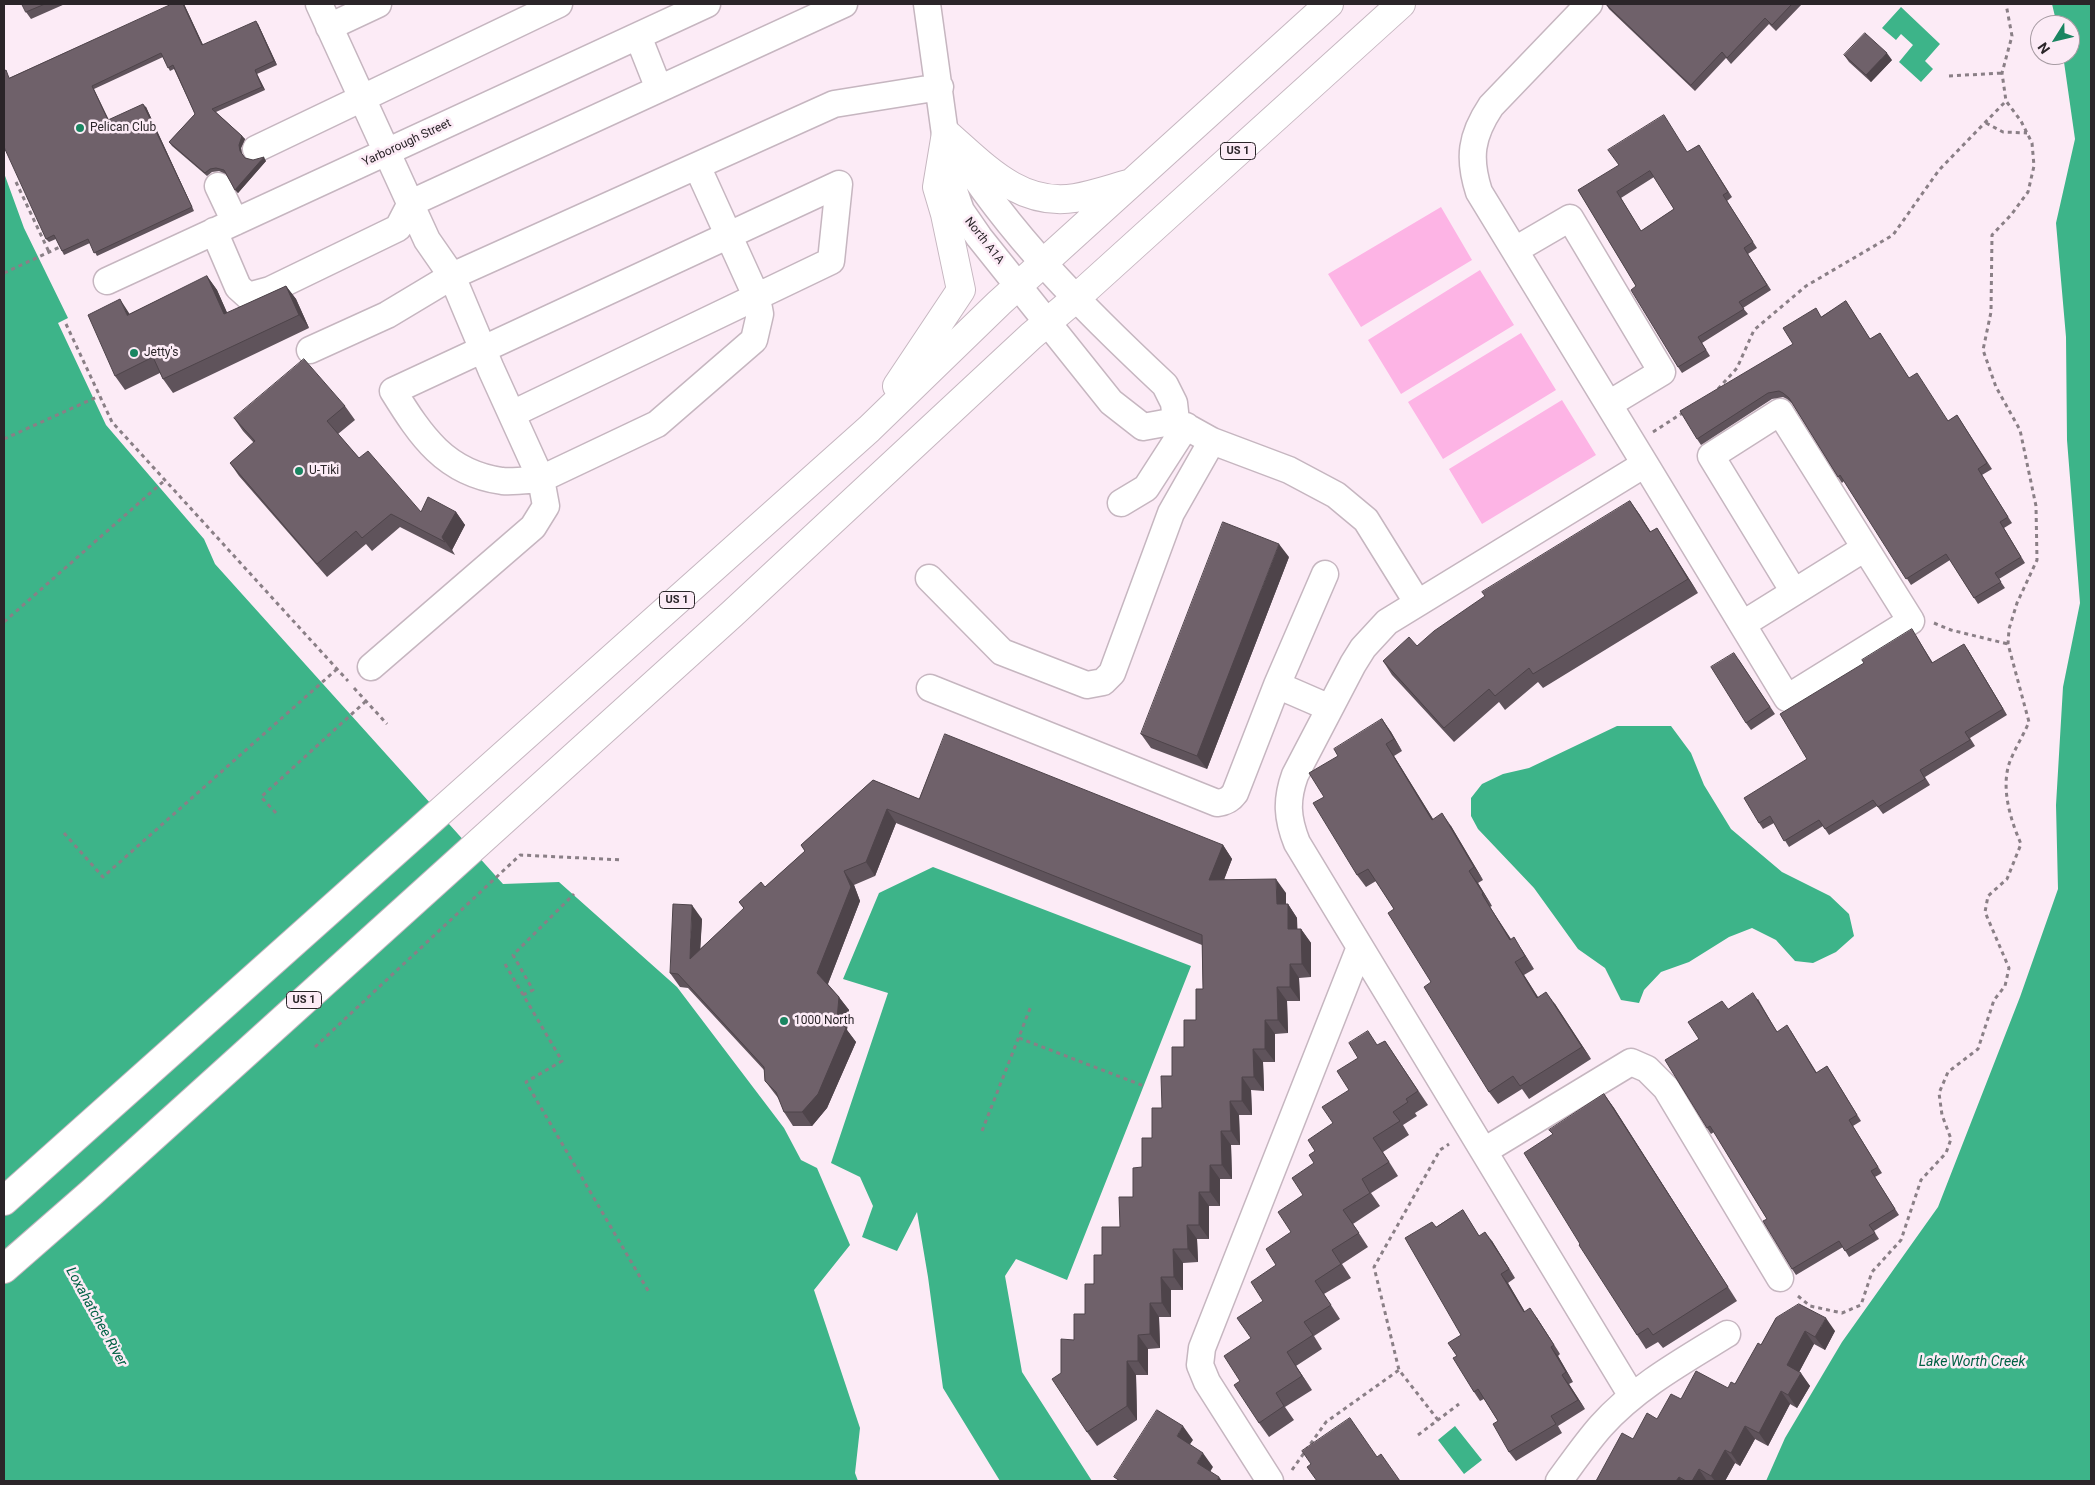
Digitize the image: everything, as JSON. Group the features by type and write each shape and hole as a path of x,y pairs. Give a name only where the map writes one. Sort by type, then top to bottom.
{"main road":[{"name":"US 1","path":"4,1201 868,429 1019,286 1329,4"},
{"name":"US 1","path":"4,1269 732,614 1048,322 1401,4"},
{"path":"946,133 998,178 1031,196 1053,199 1074,198 1132,183"},
{"path":"868,429 961,290 937,186 946,133"}],"street":[{"path":"371,667 533,527 546,506 540,479 482,350 452,276 427,240 324,15 378,4"},
{"path":"256,149 559,4"},
{"name":"Yarborough Street","path":"107,281 145,254 225,226 707,4"},
{"path":"218,186 238,287 248,296 270,290 398,228 411,203 844,4"},
{"name":"North A1A","path":"928,4 952,184 961,211 979,237 1111,402 1143,427 1181,424 1165,385 1075,299 987,196 946,133"},
{"path":"1589,4 1491,106 1481,121 1474,138 1472,156 1473,175 1480,192 1787,698 1911,621 1780,412 1711,456 1794,592"},
{"path":"638,36 659,89"},
{"path":"310,350 387,315 452,276 834,104 940,87"},
{"path":"512,414 757,298 831,261 838,184 729,236 393,391 415,426 446,459 473,474 504,481 540,479 657,424 754,340 760,314 757,298 729,236 697,166"},
{"path":"1515,250 1570,218 1662,372 1609,404"},
{"path":"1121,503 1146,488 1181,424 1212,441 1289,470 1336,495 1352,507 1366,520 1378,536 1417,602"},
{"path":"929,578 1002,652 1087,685 1102,682 1112,674 1171,513 1212,441"},
{"path":"1632,1396 1297,842 1290,826 1287,809 1289,792 1295,775 1330,708 1363,648 1388,622 1641,458"},
{"path":"1743,624 1865,548"},
{"path":"930,688 1217,803 1231,798 1235,793 1277,685 1324,574"},
{"path":"1277,685 1330,708"},
{"path":"1279,1478 1207,1382 1200,1365 1202,1348 1360,947"},
{"path":"1477,1141 1631,1062 1647,1069 1666,1088 1780,1278"},
{"path":"1560,1481 1602,1426 1632,1396 1666,1371 1727,1334"}],"path":[{"path":"1780,1278 1810,1306 1842,1313 1862,1305 1872,1272 1901,1240 1921,1180 1946,1153 1951,1139 1942,1115 1939,1092 1948,1072 1978,1049 1994,1000 2005,986 2009,968 1986,912 1988,896 2007,879 2021,844 2012,824 2007,796 2008,766 2029,722 2008,644 2009,629 2017,603 2037,560 2036,506 2020,430 1996,387 1983,350 1992,312 1992,235 2011,215 2028,192 2034,166 2032,143 2021,121 2006,101 2002,73 2012,36 2006,4"},
{"path":"1949,76 2002,73"},
{"path":"1712,393 1720,388 1737,368 1754,330 1806,286 1893,235 1939,170 2006,101"},
{"path":"1986,123 2004,132 2027,133"},
{"path":"16,182 49,252"},
{"path":"4,273 60,247"},
{"path":"66,324 112,422 388,724"},
{"path":"4,439 99,396"},
{"path":"1641,458 1652,432 1690,408"},
{"path":"4,622 164,480"},
{"path":"1911,621 1920,617 1951,630 2008,644"},
{"path":"64,833 104,877 337,669"},
{"path":"276,813 260,797 366,701"},
{"path":"315,1047 520,855 624,860"},
{"path":"523,995 533,990 513,955 574,894"},
{"path":"505,964 562,1061 526,1082 650,1294"},
{"path":"982,1131 1031,1006"},
{"path":"1019,1038 1144,1086"},
{"path":"1438,1420 1399,1370 1374,1267 1440,1150 1477,1141"},
{"path":"1279,1478 1326,1422 1399,1370"},
{"path":"1418,1435 1459,1404"}],"shaded area":[{"path":"1441,207 1472,260 1361,327 1328,274"},
{"path":"1480,270 1514,325 1401,394 1368,340"},
{"path":"1521,333 1556,390 1443,459 1408,402"},
{"path":"1562,400 1596,455 1482,524 1449,469"}],"water":[{"name":"Lake Worth Creek","path":"2052,4 2091,4 2091,1481 1766,1481 1785,1438 1842,1342 1938,1207 2020,997 2058,889 2056,805 2063,687 2080,603 2067,440 2066,337 2056,223 2075,139 2064,65 2080,65 2080,15 2055,15"},
{"path":"1901,7 1940,44 1925,61 1933,69 1921,82 1899,62 1913,45 1901,34 1896,40 1882,28"},
{"name":"Loxahatchee River","path":"4,173 24,228 68,318 58,323 106,425 204,539 215,564 503,884 559,882 677,987 784,1128 801,1160 817,1168 850,1245 814,1290 860,1428 855,1473 858,1481 4,1481"},
{"path":"1617,726 1671,726 1691,753 1704,785 1731,829 1782,872 1830,896 1849,914 1854,936 1836,952 1813,963 1795,961 1776,940 1752,928 1729,937 1689,962 1661,972 1644,990 1639,1003 1621,1000 1605,968 1578,949 1534,888 1478,829 1471,816 1471,798 1482,784 1503,774 1529,768"},
{"path":"933,867 1191,966 1067,1280 1016,1259 1005,1276 1022,1372 1092,1481 1000,1481 943,1388 917,1212 897,1251 862,1237 873,1206 860,1177 831,1163 888,993 843,979 879,893"},
{"path":"1455,1426 1482,1460 1464,1474 1438,1440"}],"building":[{"path":"22,4 45,4 26,12"},
{"name":"Pelican Club","path":"172,4 183,4 202,45 256,21 274,61 255,70 262,87 212,109 242,136 239,145 240,151 245,158 253,160 264,157 235,190 224,170 216,168 210,169 205,173 169,142 195,114 173,65 168,68 161,53 92,86 108,120 143,104 192,207 94,253 88,239 62,251 54,235 46,239 4,147 4,71 6,70 9,78"},
{"path":"1606,4 1792,4 1772,25 1765,18 1727,58 1722,52 1691,85"},
{"path":"1865,33 1887,53 1866,75 1844,55"},
{"path":"1664,115 1687,152 1699,145 1728,192 1723,195 1753,242 1744,248 1767,285 1739,302 1744,309 1698,337 1706,350 1678,367 1631,290 1636,286 1578,190 1619,165 1608,150","holes":["1650,171 1674,209 1641,231 1617,192"]},
{"path":"207,276 224,314 286,286 299,315 163,379 153,357 115,376 88,315 120,299 127,315"},
{"path":"1846,301 1870,339 1880,333 1909,378 1917,373 1948,421 1957,415 1987,463 1978,469 2008,517 2000,522 2021,557 1995,573 2001,582 1974,598 1946,554 1906,579 1840,475 1838,477 1789,398 1783,393 1779,391 1768,393 1697,439 1680,411 1793,344 1783,328 1816,308 1821,317"},
{"name":"U-Tiki","path":"304,359 345,406 327,421 359,458 368,451 421,512 428,497 456,512 442,537 445,542 391,514 362,538 356,531 317,564 230,463 255,441 234,418"},
{"path":"1630,501 1650,532 1657,528 1688,579 1533,674 1529,668 1495,696 1489,689 1444,728 1383,661 1409,637 1417,646 1434,631 1485,596 1482,592"},
{"path":"1223,522 1279,544 1197,756 1141,734"},
{"path":"1912,629 1932,663 1964,644 2003,709 1965,732 1970,740 1920,770 1925,779 1878,807 1873,800 1825,829 1819,820 1784,841 1770,816 1759,823 1744,798 1807,759 1780,714 1864,663 1862,660"},
{"path":"1734,653 1770,707 1746,723 1711,667"},
{"path":"1382,719 1394,739 1386,744 1432,820 1442,813 1474,867 1469,871 1482,894 1510,940 1514,937 1525,956 1515,962 1537,998 1546,992 1582,1047 1520,1086 1513,1076 1489,1092 1424,987 1431,982 1388,913 1394,909 1368,869 1357,875 1313,803 1324,797 1309,773 1338,756 1334,749"},
{"path":"945,734 1223,845 1209,880 1276,879 1277,904 1288,904 1288,929 1301,929 1302,964 1290,964 1290,987 1277,987 1278,1020 1265,1020 1265,1049 1253,1049 1254,1077 1242,1077 1242,1101 1230,1101 1231,1131 1221,1131 1222,1165 1210,1165 1210,1192 1199,1192 1199,1225 1187,1225 1188,1249 1173,1249 1174,1277 1161,1277 1162,1303 1150,1303 1150,1334 1138,1335 1138,1361 1127,1361 1127,1406 1087,1432 1052,1379 1061,1373 1061,1339 1074,1340 1074,1314 1085,1314 1085,1284 1094,1284 1094,1255 1102,1255 1102,1227 1120,1227 1119,1197 1133,1197 1133,1168 1142,1167 1142,1138 1152,1138 1152,1108 1162,1108 1161,1076 1172,1076 1172,1047 1184,1047 1184,1020 1196,1020 1196,989 1203,989 1202,935 887,809 866,862 844,871 851,887 817,973 839,997 837,1019 846,1028 818,1094 802,1112 784,1112 776,1092 765,1081 764,1067 678,974 670,973 673,904 692,905 690,959 744,908 739,902 761,882 765,887 805,851 801,845 873,780 919,799"},
{"path":"1753,993 1777,1032 1787,1025 1816,1073 1827,1066 1857,1115 1849,1120 1878,1167 1871,1171 1895,1209 1869,1225 1875,1233 1845,1251 1839,1241 1792,1269 1763,1221 1767,1219 1710,1126 1707,1128 1665,1060 1699,1039 1688,1022 1722,1001 1728,1009"},
{"path":"1368,1031 1377,1045 1385,1041 1418,1091 1406,1099 1408,1102 1393,1112 1400,1121 1373,1138 1389,1162 1362,1179 1370,1193 1343,1210 1359,1233 1332,1250 1341,1264 1315,1281 1331,1305 1304,1322 1313,1335 1287,1352 1302,1376 1276,1393 1284,1406 1259,1423 1234,1385 1240,1381 1224,1356 1251,1338 1237,1318 1263,1301 1251,1282 1276,1265 1266,1249 1291,1232 1278,1212 1303,1195 1292,1178 1314,1163 1309,1155 1315,1151 1308,1140 1333,1123 1322,1107 1349,1090 1337,1071 1358,1058 1349,1043"},
{"path":"1604,1094 1728,1287 1653,1335 1648,1328 1637,1335 1579,1245 1524,1153 1553,1134 1549,1130"},
{"path":"1463,1210 1479,1236 1485,1232 1509,1269 1501,1274 1524,1312 1530,1308 1554,1345 1551,1347 1566,1372 1562,1375 1578,1400 1551,1416 1556,1424 1509,1452 1493,1424 1498,1421 1478,1389 1474,1392 1453,1358 1457,1356 1448,1343 1461,1335 1405,1238 1432,1222 1436,1227"},
{"path":"1799,1304 1826,1318 1815,1337 1805,1331 1787,1365 1801,1373 1788,1395 1781,1391 1759,1433 1745,1426 1731,1453 1725,1450 1711,1476 1699,1469 1692,1481 1686,1481 1679,1477 1676,1481 1596,1481 1622,1433 1633,1439 1647,1413 1657,1419 1671,1394 1681,1399 1696,1371 1728,1388 1731,1382 1735,1384 1758,1343 1761,1345 1776,1318"},
{"path":"1157,1410 1183,1426 1177,1436 1203,1453 1197,1463 1219,1477 1217,1481 1120,1481 1114,1477"},
{"path":"1350,1418 1377,1457 1381,1454 1400,1481 1317,1481 1307,1467 1311,1464 1302,1451"}],"place":[{"name":"Pelican Club","path":"80,128"},
{"name":"Jetty's","path":"134,353"},
{"name":"U-Tiki","path":"299,471"},
{"name":"1000 North","path":"784,1021"}]}
